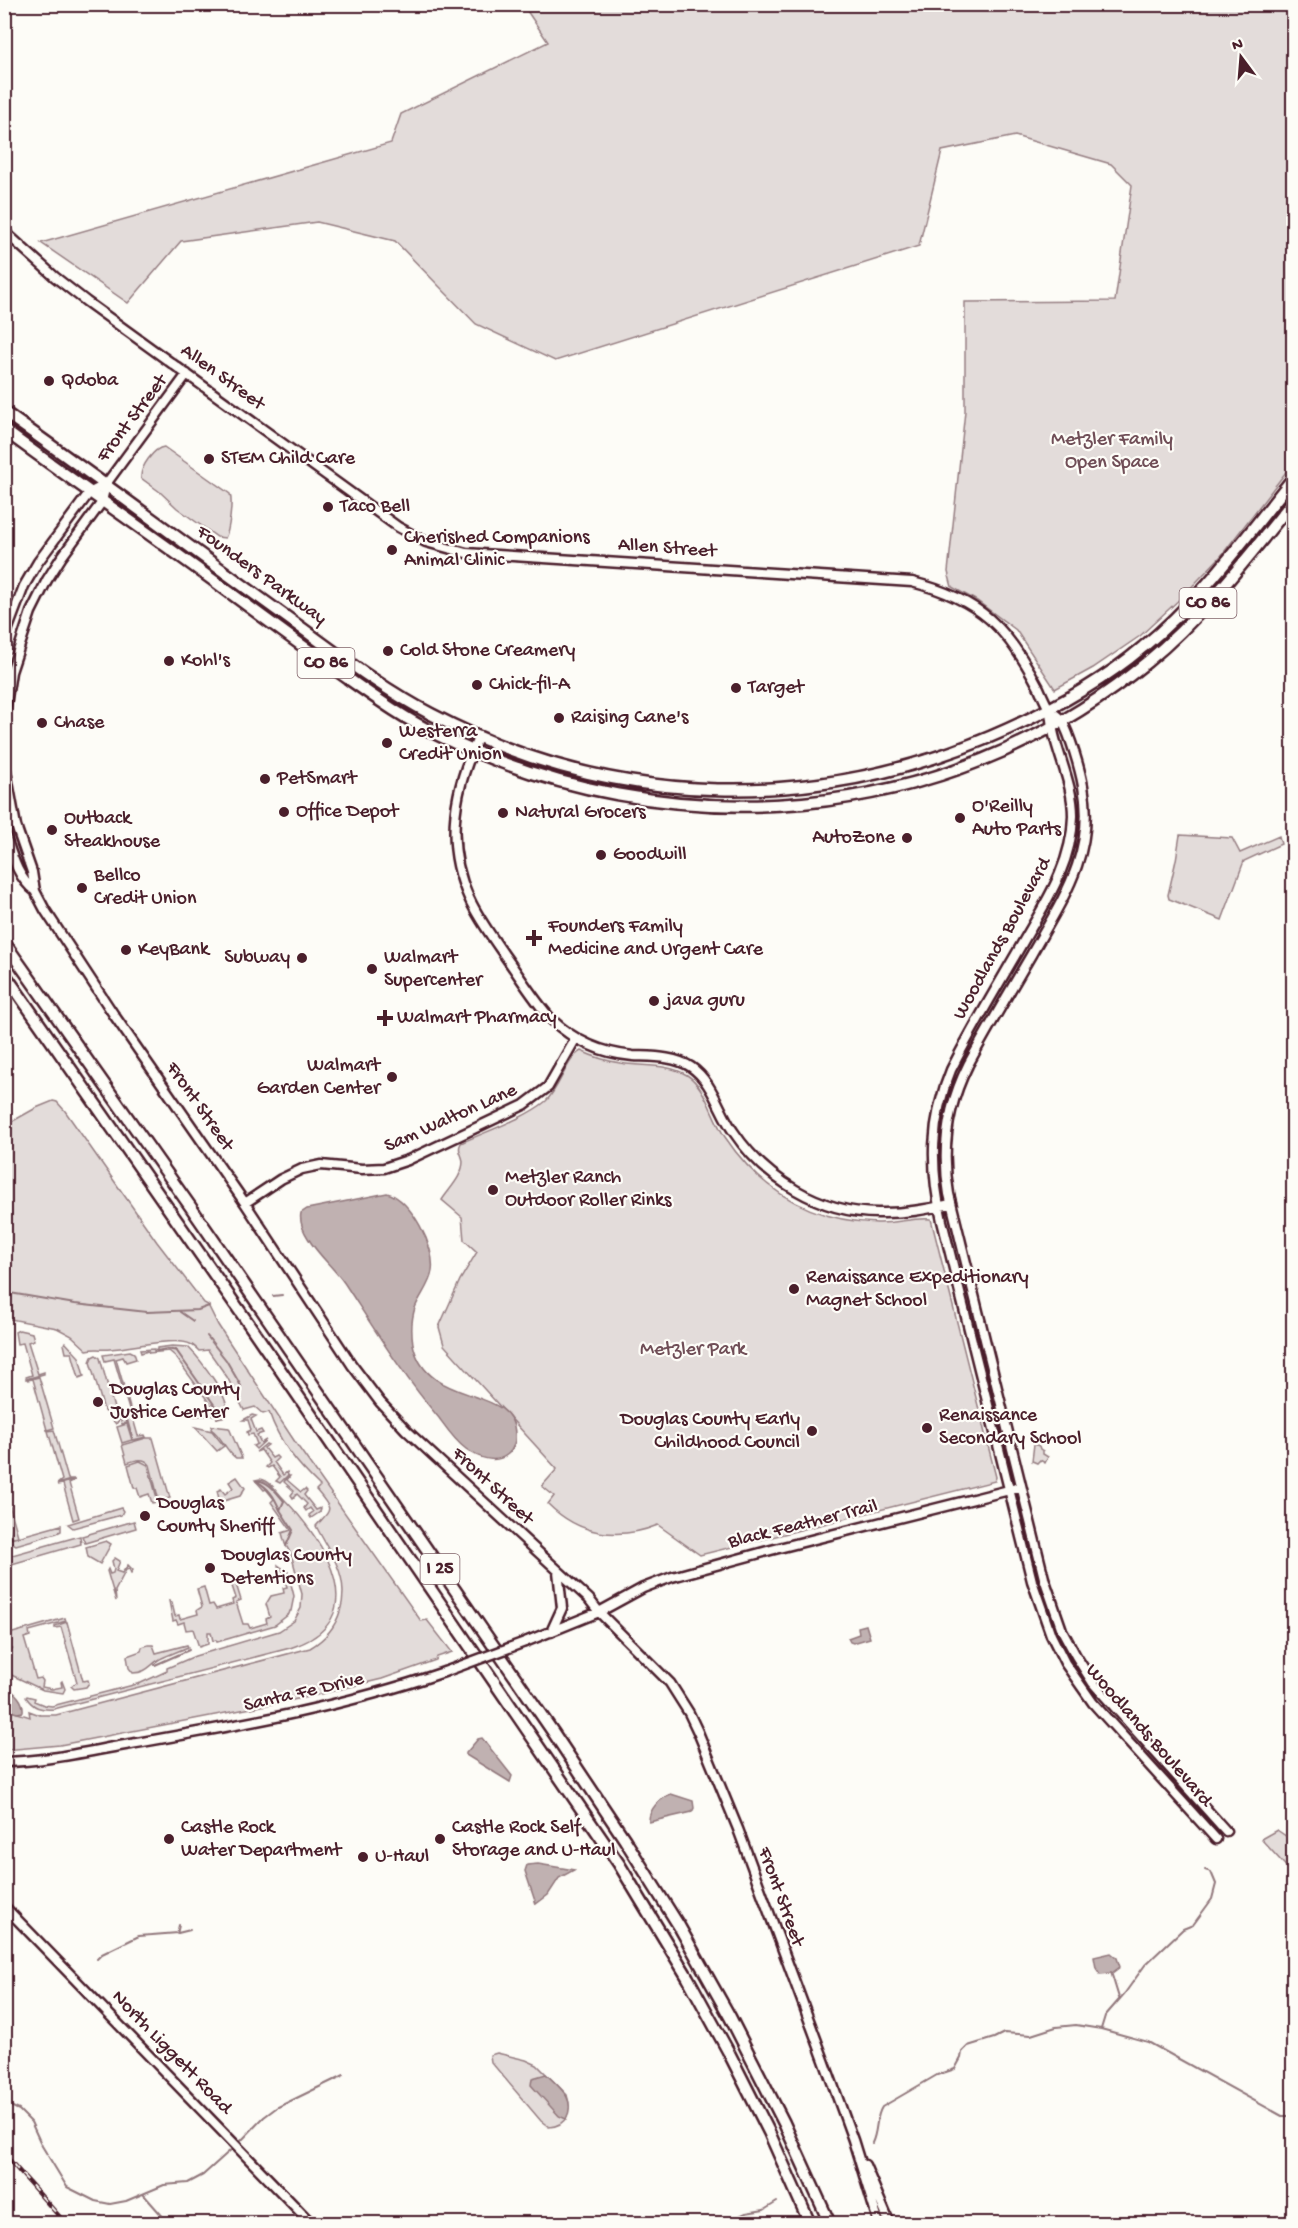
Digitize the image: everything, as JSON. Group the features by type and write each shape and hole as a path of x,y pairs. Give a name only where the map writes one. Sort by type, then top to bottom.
{"highway":[{"name":"Founders Parkway","path":"4,412 223,571 392,691 423,710 478,738 556,765 630,781 681,788 721,790 802,787 864,777 938,757 996,735 1050,710 1107,675 1143,648 1172,622 1210,581 1293,477"},
{"name":"Founders Parkway","path":"4,430 383,703 435,734 550,780 628,797 705,806 766,806 833,799 885,789 933,777 1005,750 1050,727 1133,673 1177,635 1234,573 1293,500"},
{"path":"766,806 793,795 802,787"},
{"name":"I 25","path":"4,942 85,1054 553,1732 636,1857 679,1926 730,2017 784,2123 830,2223"},
{"name":"I 25","path":"4,973 279,1367 619,1864 670,1947 728,2051 769,2132 810,2223"}],"street":[{"name":"Allen Street","path":"4,231 67,287 398,527 426,542 466,553 898,581 934,588 977,609 1004,633 1018,650 1050,710"},
{"name":"Front Street","path":"4,718 11,672 31,612 57,565 102,502 106,484 187,374"},
{"name":"Front Street","path":"4,639 17,603 33,570 89,493 106,484"},
{"name":"Woodlands Boulevard","path":"1050,710 1061,721 1075,758 1084,795 1084,836 1075,874 968,1065 957,1090 949,1116 946,1142 945,1165 951,1204 1021,1487 1049,1595 1059,1621 1076,1656 1093,1683 1226,1831"},
{"name":"Woodlands Boulevard","path":"1050,710 1050,727 1071,789 1073,816 1069,850 1054,888 966,1041 946,1083 937,1115 933,1142 934,1180 1009,1490 1037,1598 1051,1635 1065,1663 1099,1711 1216,1839"},
{"path":"478,738 460,780 454,815 456,853 464,888 490,933 544,1011 559,1027 601,1050 671,1059 688,1065 706,1082 729,1125 752,1156 779,1179 807,1196 842,1209 876,1214 951,1204"},
{"name":"Front Street","path":"4,760 13,816 34,879 35,891"},
{"name":"Front Street","path":"4,832 25,882 35,891 64,941 245,1203 339,1346 380,1402 406,1430 589,1599 599,1612 658,1669 689,1713 738,1829 853,2140 879,2223"},
{"path":"1069,850 1071,869 1075,874"},
{"name":"Sam Walton Lane","path":"245,1203 281,1179 302,1169 321,1165 362,1169 384,1168 408,1160 524,1105 548,1087 576,1038"},
{"name":"Black Feather Trail","path":"599,1612 654,1584 717,1564 1021,1487"},
{"path":"551,1632 562,1608 558,1571"},
{"name":"Santa Fe Drive","path":"4,1762 59,1757 291,1715 357,1700 444,1672 599,1612"},
{"name":"North Liggett Road","path":"4,1906 312,2223"},
{"name":"Front Street","path":"853,2140 890,2223"}],"green space":[{"name":"Metzler Family Open Space","path":"523,5 1293,5 1293,463 1221,556 1182,597 1140,636 1093,668 1055,689 1016,630 977,601 952,587 948,572 965,411 965,302 1115,301 1132,185 1111,164 1015,136 942,151 919,246 555,361 476,324 395,241 317,222 181,241 128,303 41,243 391,143 401,114 548,42"},
{"path":"164,447 230,494 230,517 225,538 217,537 141,478 148,459"},
{"path":"1180,835 1232,838 1240,853 1279,836 1281,844 1244,861 1222,920 1169,899"},
{"name":"Metzler Park","path":"581,1051 610,1061 663,1067 687,1075 699,1087 720,1129 739,1156 755,1173 790,1200 830,1216 853,1221 891,1223 931,1219 996,1477 995,1481 700,1555 658,1525 628,1533 600,1532 573,1523 548,1504 554,1496 542,1486 557,1469 444,1345 439,1327 460,1280 477,1252 464,1240 462,1217 442,1200 461,1172 463,1161 461,1143 517,1119 546,1101 571,1060"},
{"path":"53,1101 65,1111 157,1242 204,1303 208,1305 218,1325 299,1448 421,1621 427,1620 452,1652 382,1679 308,1697 60,1745 5,1750 5,1709 30,1717 29,1711 40,1715 56,1715 310,1648 329,1632 336,1622 343,1599 343,1587 334,1558 316,1526 329,1509 316,1490 320,1486 290,1452 269,1412 263,1414 255,1407 244,1410 227,1377 208,1350 199,1351 188,1343 175,1341 87,1350 72,1336 57,1328 5,1318 4,1126"},
{"path":"19,1330 32,1333 34,1340 28,1342 38,1374 44,1372 44,1374 26,1379 32,1375 23,1343 17,1344 15,1332"},
{"path":"65,1342 79,1357 84,1376 79,1378 72,1353 66,1353"},
{"path":"188,1347 207,1370 225,1400 226,1416 217,1418 216,1415 194,1416 193,1414 216,1412 175,1356 169,1351 141,1353 140,1350 154,1349 154,1351 157,1348"},
{"path":"130,1351 134,1353 136,1359 126,1362 123,1357 116,1359 138,1436 145,1435 146,1437 133,1440 126,1415 130,1413 114,1359 105,1361 103,1355"},
{"path":"96,1355 100,1358 117,1419 125,1417 127,1423 122,1424 120,1419 116,1424 104,1410 90,1362"},
{"path":"39,1377 54,1428 47,1430 33,1379 27,1380"},
{"path":"252,1415 256,1416 251,1419 256,1432 261,1430 263,1433 257,1435 261,1443 266,1440 256,1449 253,1446 257,1444 253,1434 248,1435 247,1432 251,1430 248,1420 243,1420"},
{"path":"127,1424 132,1440 122,1443 117,1427"},
{"path":"212,1426 229,1428 242,1458 236,1458 229,1452 211,1429"},
{"path":"195,1427 212,1431 224,1446 217,1451"},
{"path":"54,1430 68,1479 74,1479 57,1484 62,1480 48,1431"},
{"path":"153,1438 170,1498 159,1501 148,1462 140,1460 127,1463 122,1445"},
{"path":"266,1444 268,1445 264,1448 272,1458 276,1456 278,1458 274,1462 283,1475 287,1472 288,1475 280,1483 276,1481 280,1477 272,1466 266,1467 270,1463 261,1450 256,1452"},
{"path":"1034,1444 1039,1446 1043,1454 1048,1457 1045,1463 1040,1460 1037,1463 1032,1461"},
{"path":"140,1461 148,1465 158,1502 152,1503 149,1494 140,1497 137,1488 134,1488 128,1465"},
{"path":"290,1476 287,1480 301,1492 305,1489 307,1491 304,1495 316,1510 321,1508 320,1512 311,1518 309,1515 313,1512 310,1508 306,1511 304,1508 307,1504 297,1494 293,1498 291,1495 294,1491 284,1482"},
{"path":"237,1477 245,1488 240,1496 220,1502 217,1491 221,1489 225,1494 233,1488 229,1482"},
{"path":"260,1479 270,1484 300,1516 327,1557 335,1579 337,1600 331,1619 316,1636 290,1648 54,1709 41,1709 32,1704 27,1696 35,1698 34,1701 44,1705 52,1706 141,1683 195,1656 279,1631 294,1621 301,1608 302,1594 291,1554 282,1533 291,1530 271,1502 274,1499 255,1480"},
{"path":"75,1480 69,1483 79,1518 73,1520 63,1484 57,1485"},
{"path":"5,1489 18,1536 11,1538 5,1513"},
{"path":"121,1508 123,1511 121,1515 73,1528 68,1524"},
{"path":"134,1521 136,1528 85,1543 82,1536"},
{"path":"61,1525 61,1531 57,1533 16,1545 7,1540"},
{"path":"80,1536 81,1544 5,1566 5,1557"},
{"path":"106,1541 111,1544 100,1564 88,1557 86,1547"},
{"path":"115,1558 120,1561 116,1571 122,1573 128,1565 133,1570 131,1573 129,1569 126,1570 115,1591 116,1601 107,1571 108,1569 110,1574 113,1573 112,1561"},
{"path":"278,1565 288,1572 294,1596 291,1611 275,1625 217,1642 213,1641 211,1632 208,1632 208,1644 199,1647 193,1629 186,1630 184,1622 178,1624 176,1620 173,1621 169,1601 172,1603 175,1616 179,1615 180,1619 198,1614 197,1610 202,1607 197,1589 204,1587 209,1605 213,1604 216,1609 233,1604 232,1600 236,1598 232,1586 234,1583 241,1600 236,1602 243,1624 248,1624 250,1628 267,1623 266,1619 270,1617 266,1604 271,1596 284,1593 283,1588 287,1587 282,1570 279,1570"},
{"path":"65,1618 66,1621 29,1631 30,1636 24,1638 36,1679 41,1678 42,1687 52,1689 62,1687 62,1681 65,1689 63,1693 43,1690 5,1672 5,1660 12,1649 5,1650 4,1633 6,1635"},
{"path":"67,1622 83,1681 88,1680 89,1683 86,1687 74,1689 71,1686 77,1682 61,1627 55,1628"},
{"path":"153,1645 156,1653 187,1645 188,1647 158,1660 146,1670 133,1673 129,1668 127,1656 141,1651 142,1647"},
{"path":"1277,1830 1293,1841 1293,1874 1261,1839"},
{"path":"497,2053 537,2065 567,2095 569,2107 564,2121 549,2127 541,2121 491,2062 490,2055"}],"shaded area":[{"path":"387,1193 405,1204 413,1214 430,1250 431,1276 415,1308 412,1321 413,1344 421,1364 434,1378 486,1400 511,1418 515,1442 510,1452 503,1457 492,1459 475,1455 455,1439 401,1369 345,1284 316,1250 303,1229 301,1213 307,1209"},
{"path":"866,1625 870,1638 850,1642 848,1638 859,1634 858,1627"},
{"path":"5,1688 18,1697 23,1712 17,1713 5,1709"},
{"path":"482,1738 512,1776 510,1782 466,1755 478,1739"},
{"path":"671,1794 693,1801 692,1812 649,1822 650,1813 656,1805"},
{"path":"538,1864 574,1870 559,1878 548,1895 536,1904 525,1871 527,1865"},
{"path":"1111,1953 1117,1958 1120,1967 1112,1973 1100,1974 1094,1957"},
{"path":"546,2074 568,2099 569,2112 566,2119 559,2116 531,2085 532,2078"}],"waterway":[{"path":"4,1292 75,1304 147,1312 198,1310 209,1306"},
{"path":"273,1296 282,1295"},
{"path":"180,1312 193,1321"},
{"path":"207,1336 226,1360 241,1386"},
{"path":"157,1351 167,1349 177,1351"},
{"path":"176,1350 220,1413 217,1418"},
{"path":"256,1481 268,1484 284,1501 280,1510 293,1530 286,1546"},
{"path":"256,1481 271,1493 280,1510"},
{"path":"219,1498 223,1501"},
{"path":"155,1665 189,1650"},
{"path":"872,2143 882,2107 937,2075 955,2069 962,2052 968,2046 1004,2033 1031,2035 1056,2027 1076,2025 1101,2029 1105,2016 1145,1965 1183,1929 1193,1925 1212,1899 1216,1884 1211,1872 1205,1870"},
{"path":"177,1934 179,1925"},
{"path":"97,1959 102,1954 139,1936 190,1930"},
{"path":"1111,1972 1119,1998"},
{"path":"1101,2029 1148,2042 1282,2116 1294,2116"},
{"path":"239,2143 276,2108 344,2075"},
{"path":"4,2103 19,2110 31,2122 42,2146 67,2187 95,2201 110,2204 126,2201 164,2185 188,2183 203,2175 233,2148"},
{"path":"144,2195 165,2219 177,2224"},
{"path":"722,2224 746,2213 764,2210 777,2202"}],"railway":[{"path":"4,2154 66,2224"}],"place":[{"name":"Qdoba","path":"49,381"},
{"name":"STEM Child Care","path":"209,459"},
{"name":"Taco Bell","path":"328,507"},
{"name":"Cherished Companions Animal Clinic","path":"392,550"},
{"name":"Cold Stone Creamery","path":"388,651"},
{"name":"Kohl's","path":"169,661"},
{"name":"Chick-fil-A","path":"477,685"},
{"name":"Target","path":"736,688"},
{"name":"Raising Cane's","path":"559,718"},
{"name":"Chase","path":"42,723"},
{"name":"Westerra Credit Union","path":"387,743"},
{"name":"PetSmart","path":"265,779"},
{"name":"Office Depot","path":"284,812"},
{"name":"Natural Grocers","path":"503,813"},
{"name":"O'Reilly Auto Parts","path":"960,818"},
{"name":"Outback Steakhouse","path":"52,830"},
{"name":"AutoZone","path":"907,838"},
{"name":"Goodwill","path":"601,855"},
{"name":"Bellco Credit Union","path":"82,888"},
{"name":"Founders Family Medicine and Urgent Care","path":"534,938"},
{"name":"KeyBank","path":"126,950"},
{"name":"Subway","path":"302,958"},
{"name":"Walmart Supercenter","path":"372,969"},
{"name":"java guru","path":"654,1001"},
{"name":"Walmart Pharmacy","path":"385,1018"},
{"name":"Walmart Garden Center","path":"392,1077"},
{"name":"Metzler Ranch Outdoor Roller Rinks","path":"493,1190"},
{"name":"Renaissance Expeditionary Magnet School","path":"794,1289"},
{"name":"Douglas County Justice Center","path":"98,1402"},
{"name":"Renaissance Secondary School","path":"927,1428"},
{"name":"Douglas County Early Childhood Council","path":"812,1431"},
{"name":"Douglas County Sheriff","path":"145,1516"},
{"name":"Douglas County Detentions","path":"210,1568"},
{"name":"Castle Rock Water Department","path":"169,1839"},
{"name":"Castle Rock Self Storage and U-Haul","path":"440,1839"},
{"name":"U-Haul","path":"363,1857"}]}
